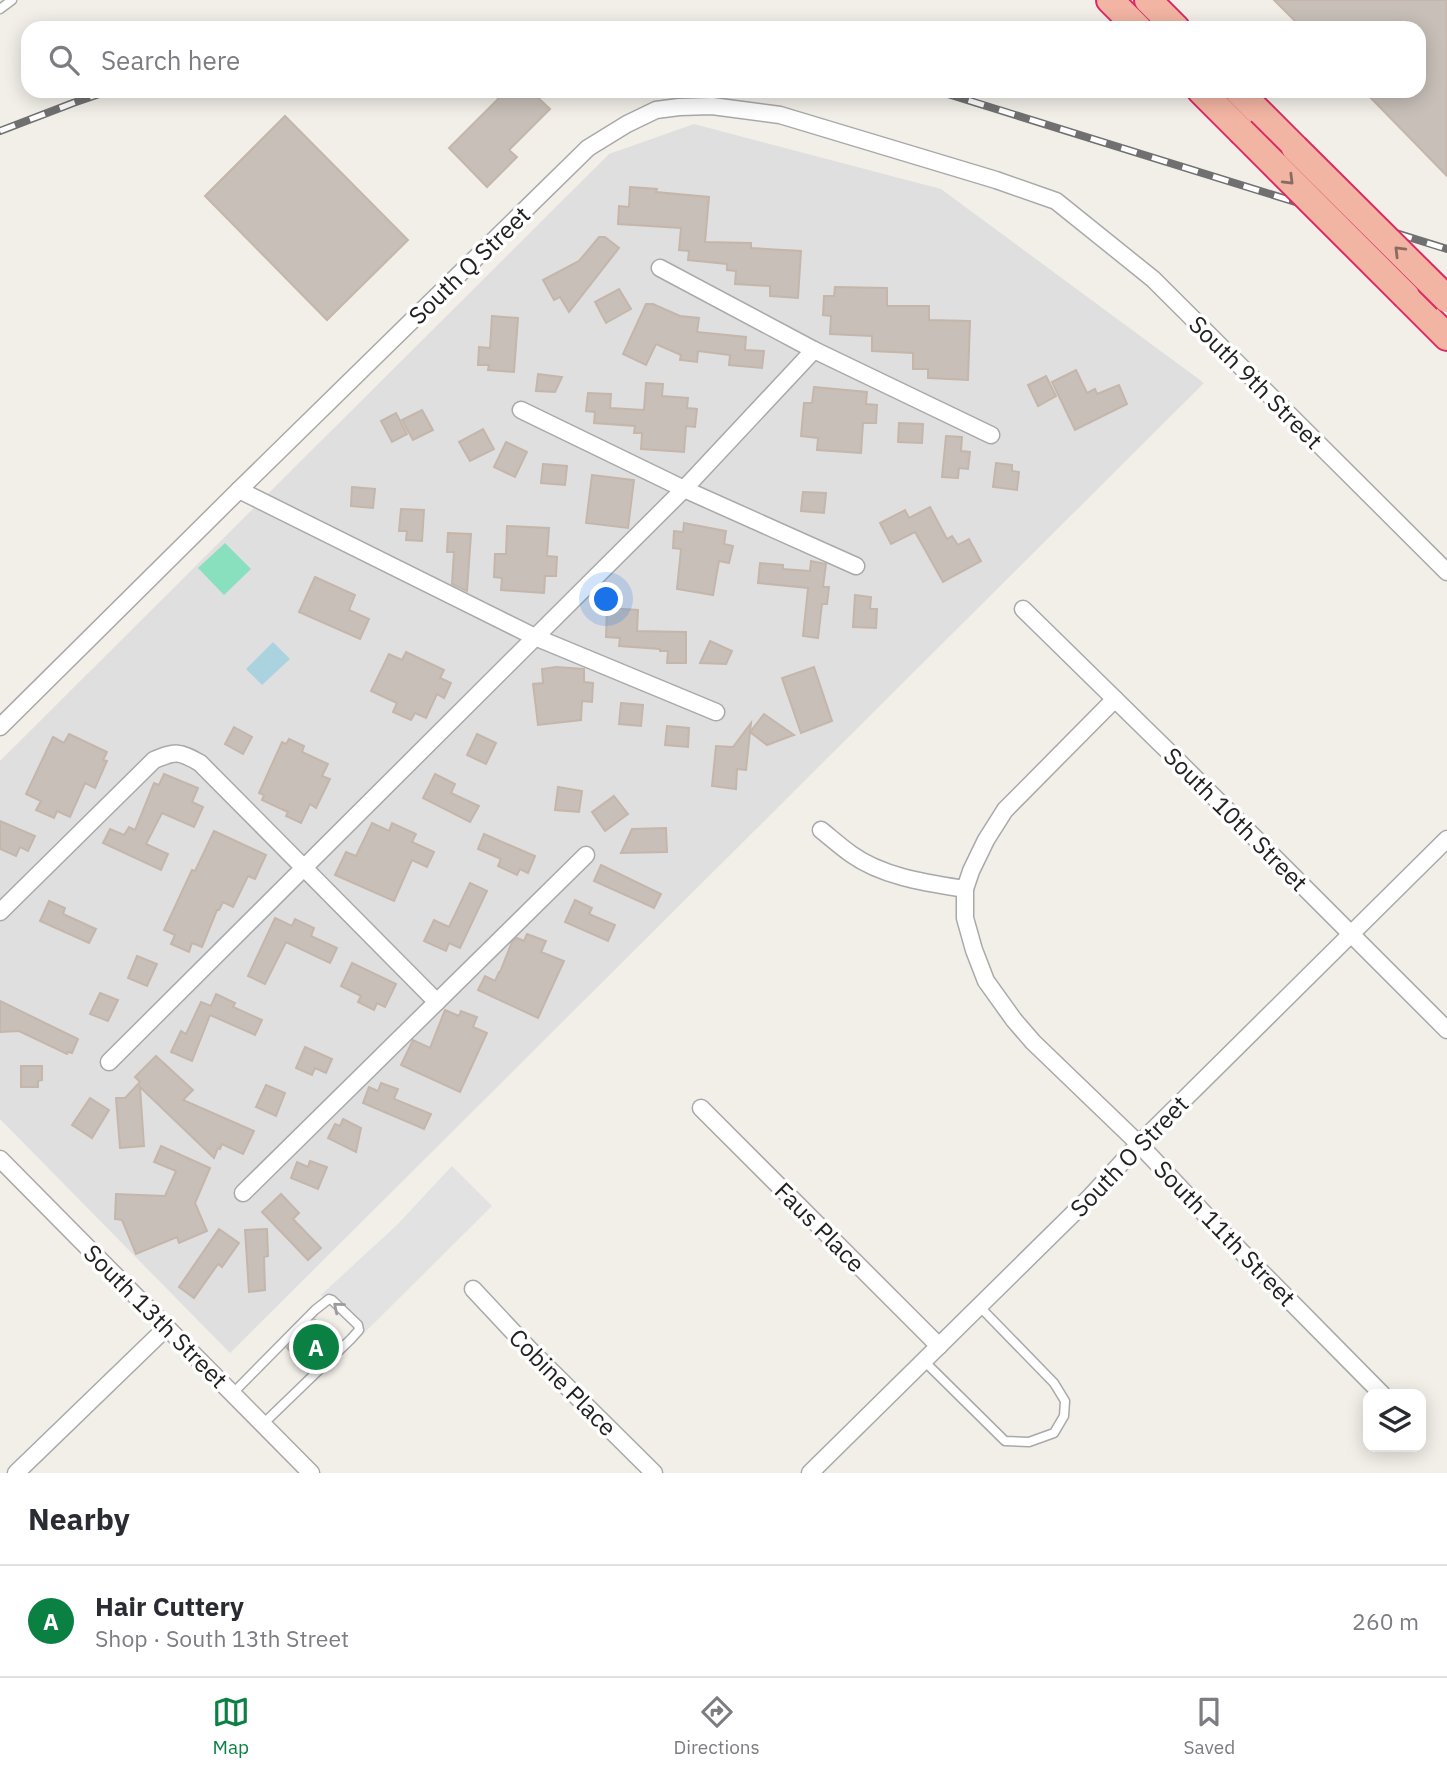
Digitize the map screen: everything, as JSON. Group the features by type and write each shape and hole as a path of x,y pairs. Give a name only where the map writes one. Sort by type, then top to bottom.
{"highway":[{"path":"1110,0 1131,21"},
{"path":"1148,0 1169,21"},
{"path":"1208,98 1447,337"},
{"path":"1245,98 1447,299"}],"street":[{"name":"South Q Street","path":"0,727 589,148 626,124 656,110 679,107 712,106 780,115 996,180 1056,201"},
{"name":"South 9th Street","path":"1056,201 1153,279 1447,572"},
{"path":"660,268 814,350 991,435"},
{"path":"109,1062 684,489 814,350"},
{"path":"521,410 684,489 856,566"},
{"path":"239,490 536,637 716,712"},
{"name":"South 10th Street","path":"1023,609 1447,1030"},
{"path":"821,830 852,855 879,869 927,883 965,890 986,840 1005,810 1115,699"},
{"path":"0,912 153,760 172,752 186,755 200,763 437,1002"},
{"name":"South O Street","path":"810,1473 1447,839"},
{"path":"243,1193 586,855"},
{"name":"South 11th Street","path":"965,890 965,918 974,950 986,981 1014,1020 1033,1042 1139,1144 1377,1389"},
{"name":"Faus Place","path":"701,1108 939,1346"},
{"name":"South 13th Street","path":"0,1159 312,1473"},
{"name":"Cobine Place","path":"473,1289 531,1351 654,1473"},
{"path":"16,1473 167,1327"}],"lane":[{"path":"0,9 12,0"},
{"path":"233,1393 315,1310 329,1300 358,1325 359,1330 351,1339 263,1424"},
{"path":"923,1361 1005,1441 1029,1442 1054,1433 1064,1416 1065,1401 1054,1383 979,1306"}],"shaded area":[{"path":"694,124 941,189 1204,383 230,1353 0,1119 0,761 609,154"},
{"path":"452,1166 492,1206 361,1336 321,1295 397,1225"}],"green space":[{"path":"225,543 251,569 224,595 198,568"}],"water":[{"path":"273,642 290,659 262,685 246,669"}],"building":[{"path":"1274,0 1447,0 1447,176 1371,98 1426,98 1426,21 1295,21"},
{"path":"499,98 538,98 550,109 509,150 517,157 487,187 449,148"},
{"path":"285,116 408,240 327,320 205,196"},
{"path":"630,187 709,197 705,242 751,243 751,248 801,251 798,298 770,296 770,286 735,284 736,271 727,270 727,264 688,260 689,251 679,250 681,228 618,224 619,206 629,207"},
{"path":"599,237 605,237 619,248 569,312 560,297 554,300 543,280 579,261"},
{"path":"835,287 887,288 887,306 929,306 929,320 970,321 968,380 928,378 928,369 913,369 913,353 872,351 872,336 830,334 831,316 823,315 824,296 834,296"},
{"path":"619,289 631,309 606,323 595,302"},
{"path":"646,304 653,304 680,316 699,318 697,332 746,337 745,350 764,351 762,368 729,365 730,355 698,351 697,362 680,360 681,355 656,344 646,365 623,354"},
{"path":"492,316 518,318 514,372 488,370 489,365 478,365 479,347 490,348"},
{"path":"1076,370 1087,393 1095,389 1097,394 1119,385 1127,404 1075,430 1052,382"},
{"path":"538,374 562,377 555,392 536,391"},
{"path":"1046,376 1056,396 1038,406 1028,385"},
{"path":"646,383 663,384 662,396 688,398 687,408 697,409 695,427 686,426 684,452 641,449 642,433 634,433 635,426 594,423 595,412 586,411 588,393 611,394 610,408 644,410"},
{"path":"814,387 867,392 866,404 877,405 876,423 863,423 861,453 817,450 818,438 801,436 804,403 812,403"},
{"path":"422,410 433,430 413,440 402,420"},
{"path":"396,413 407,434 392,442 381,421"},
{"path":"899,423 923,424 922,443 898,442"},
{"path":"483,429 494,449 470,461 459,442"},
{"path":"946,436 962,437 961,451 970,452 968,469 959,468 958,478 942,477"},
{"path":"506,442 527,452 515,477 494,467"},
{"path":"996,463 1012,465 1012,471 1019,472 1017,490 993,487"},
{"path":"543,464 567,466 565,485 541,483"},
{"path":"592,475 634,480 628,528 586,523"},
{"path":"352,487 375,489 373,508 351,506"},
{"path":"803,492 826,493 824,513 801,511"},
{"path":"930,507 947,539 952,536 958,545 969,539 981,561 943,582 915,532 891,544 880,523 905,510 909,518"},
{"path":"401,509 424,510 422,541 406,540 407,531 399,531"},
{"path":"684,523 726,531 724,544 733,546 729,563 719,561 713,595 677,589 681,549 673,548 674,531 683,532"},
{"path":"507,526 549,528 547,556 557,557 556,576 545,576 544,593 501,590 502,578 494,577 495,554 506,554"},
{"path":"448,533 471,534 467,591 452,584 454,552 447,552"},
{"path":"811,561 826,564 823,587 829,587 827,604 822,604 818,638 803,636 808,588 758,583 760,563 783,565 783,569 810,571"},
{"path":"315,577 355,595 349,610 369,619 360,639 299,612"},
{"path":"855,595 871,597 870,609 877,609 876,628 853,627"},
{"path":"607,608 638,610 637,631 686,632 686,663 667,663 668,651 619,646 620,638 606,637"},
{"path":"710,641 732,651 726,664 700,663"},
{"path":"406,652 444,670 440,678 451,683 444,698 437,694 426,718 415,713 411,720 393,712 397,703 371,691 389,654 402,660"},
{"path":"814,667 832,721 801,733 782,678"},
{"path":"542,669 584,669 584,682 593,683 592,702 582,701 581,720 538,725 533,684 543,683"},
{"path":"621,703 643,705 641,726 619,724"},
{"path":"764,714 794,735 767,745 750,732"},
{"path":"751,723 746,770 737,769 736,789 712,786 716,746 733,747"},
{"path":"667,726 689,728 688,747 665,745"},
{"path":"234,727 252,737 243,754 225,744"},
{"path":"69,734 107,752 103,760 107,761 95,788 85,783 70,817 57,811 54,818 36,810 41,801 26,794 53,737 64,743"},
{"path":"477,734 496,743 486,764 467,755"},
{"path":"289,739 304,746 302,752 328,764 322,776 330,779 316,808 310,804 301,823 286,816 288,812 262,800 264,795 259,793 282,742 286,744"},
{"path":"164,774 198,788 192,802 203,807 194,827 162,813 146,844 168,854 161,870 103,843 110,829 124,835 129,827 135,830 154,783 159,785"},
{"path":"435,774 455,784 451,793 479,806 470,822 423,798"},
{"path":"558,787 582,791 579,812 555,810"},
{"path":"614,796 628,814 605,831 592,812"},
{"path":"0,821 35,836 28,851 20,847 16,856 0,849"},
{"path":"372,823 389,831 392,823 416,834 412,842 434,852 427,867 412,860 394,901 335,875 346,852 356,856"},
{"path":"666,828 667,852 621,853 632,829"},
{"path":"214,831 266,855 255,879 248,876 233,907 223,902 217,910 202,947 192,943 189,952 171,944 175,935 164,930"},
{"path":"484,834 535,856 528,873 520,869 517,875 498,866 501,859 478,849"},
{"path":"601,865 661,894 654,908 594,881"},
{"path":"470,883 487,891 460,948 449,943 446,951 424,941 434,920 449,927"},
{"path":"575,900 592,908 589,914 615,925 608,941 565,922"},
{"path":"49,901 65,908 63,914 96,929 89,943 40,921"},
{"path":"275,918 292,926 295,919 314,928 311,936 337,948 330,963 286,942 265,984 248,976"},
{"path":"527,934 546,941 541,952 564,961 538,1018 478,990 485,976 495,981 512,942 517,938 524,941"},
{"path":"137,956 157,964 147,986 128,978"},
{"path":"352,963 396,984 385,1007 377,1003 374,1010 358,1002 361,996 341,986"},
{"path":"100,993 118,1000 108,1021 90,1014"},
{"path":"216,994 235,1003 233,1007 262,1020 255,1035 210,1015 192,1061 171,1052 181,1031 186,1034 201,1002 211,1006"},
{"path":"0,1001 78,1039 72,1053 67,1054 19,1031 0,1032"},
{"path":"445,1010 459,1016 461,1011 477,1017 473,1027 487,1033 460,1092 401,1065 413,1040 430,1048"},
{"path":"305,1047 332,1059 326,1073 315,1068 312,1075 296,1068"},
{"path":"156,1056 193,1090 183,1100 254,1131 243,1154 222,1144 214,1158 140,1087 144,1146 120,1148 116,1098 125,1098 140,1082 135,1077"},
{"path":"21,1066 42,1066 42,1080 38,1081 38,1087 21,1087"},
{"path":"381,1083 398,1089 394,1099 431,1114 424,1129 363,1103 369,1087 378,1091"},
{"path":"266,1085 285,1093 276,1116 256,1107"},
{"path":"90,1098 109,1110 92,1138 72,1125"},
{"path":"343,1119 361,1128 356,1152 328,1138 335,1124 340,1126"},
{"path":"161,1146 210,1168 195,1203 207,1231 179,1243 177,1237 136,1254 122,1220 115,1219 116,1194 165,1196 176,1171 154,1162"},
{"path":"310,1161 327,1167 318,1189 291,1178 297,1162 308,1167"},
{"path":"281,1194 299,1213 293,1219 321,1248 308,1260 262,1212"},
{"path":"219,1229 239,1243 222,1267 218,1264 194,1298 179,1287"},
{"path":"267,1229 265,1290 249,1292 245,1230"},
{"path":"315,1320 337,1341 309,1370 287,1348"}],"railway":[{"path":"0,131 88,98"},
{"path":"961,98 1447,249"}],"place":[{"name":"Hair Cuttery","path":"316,1347"}]}
